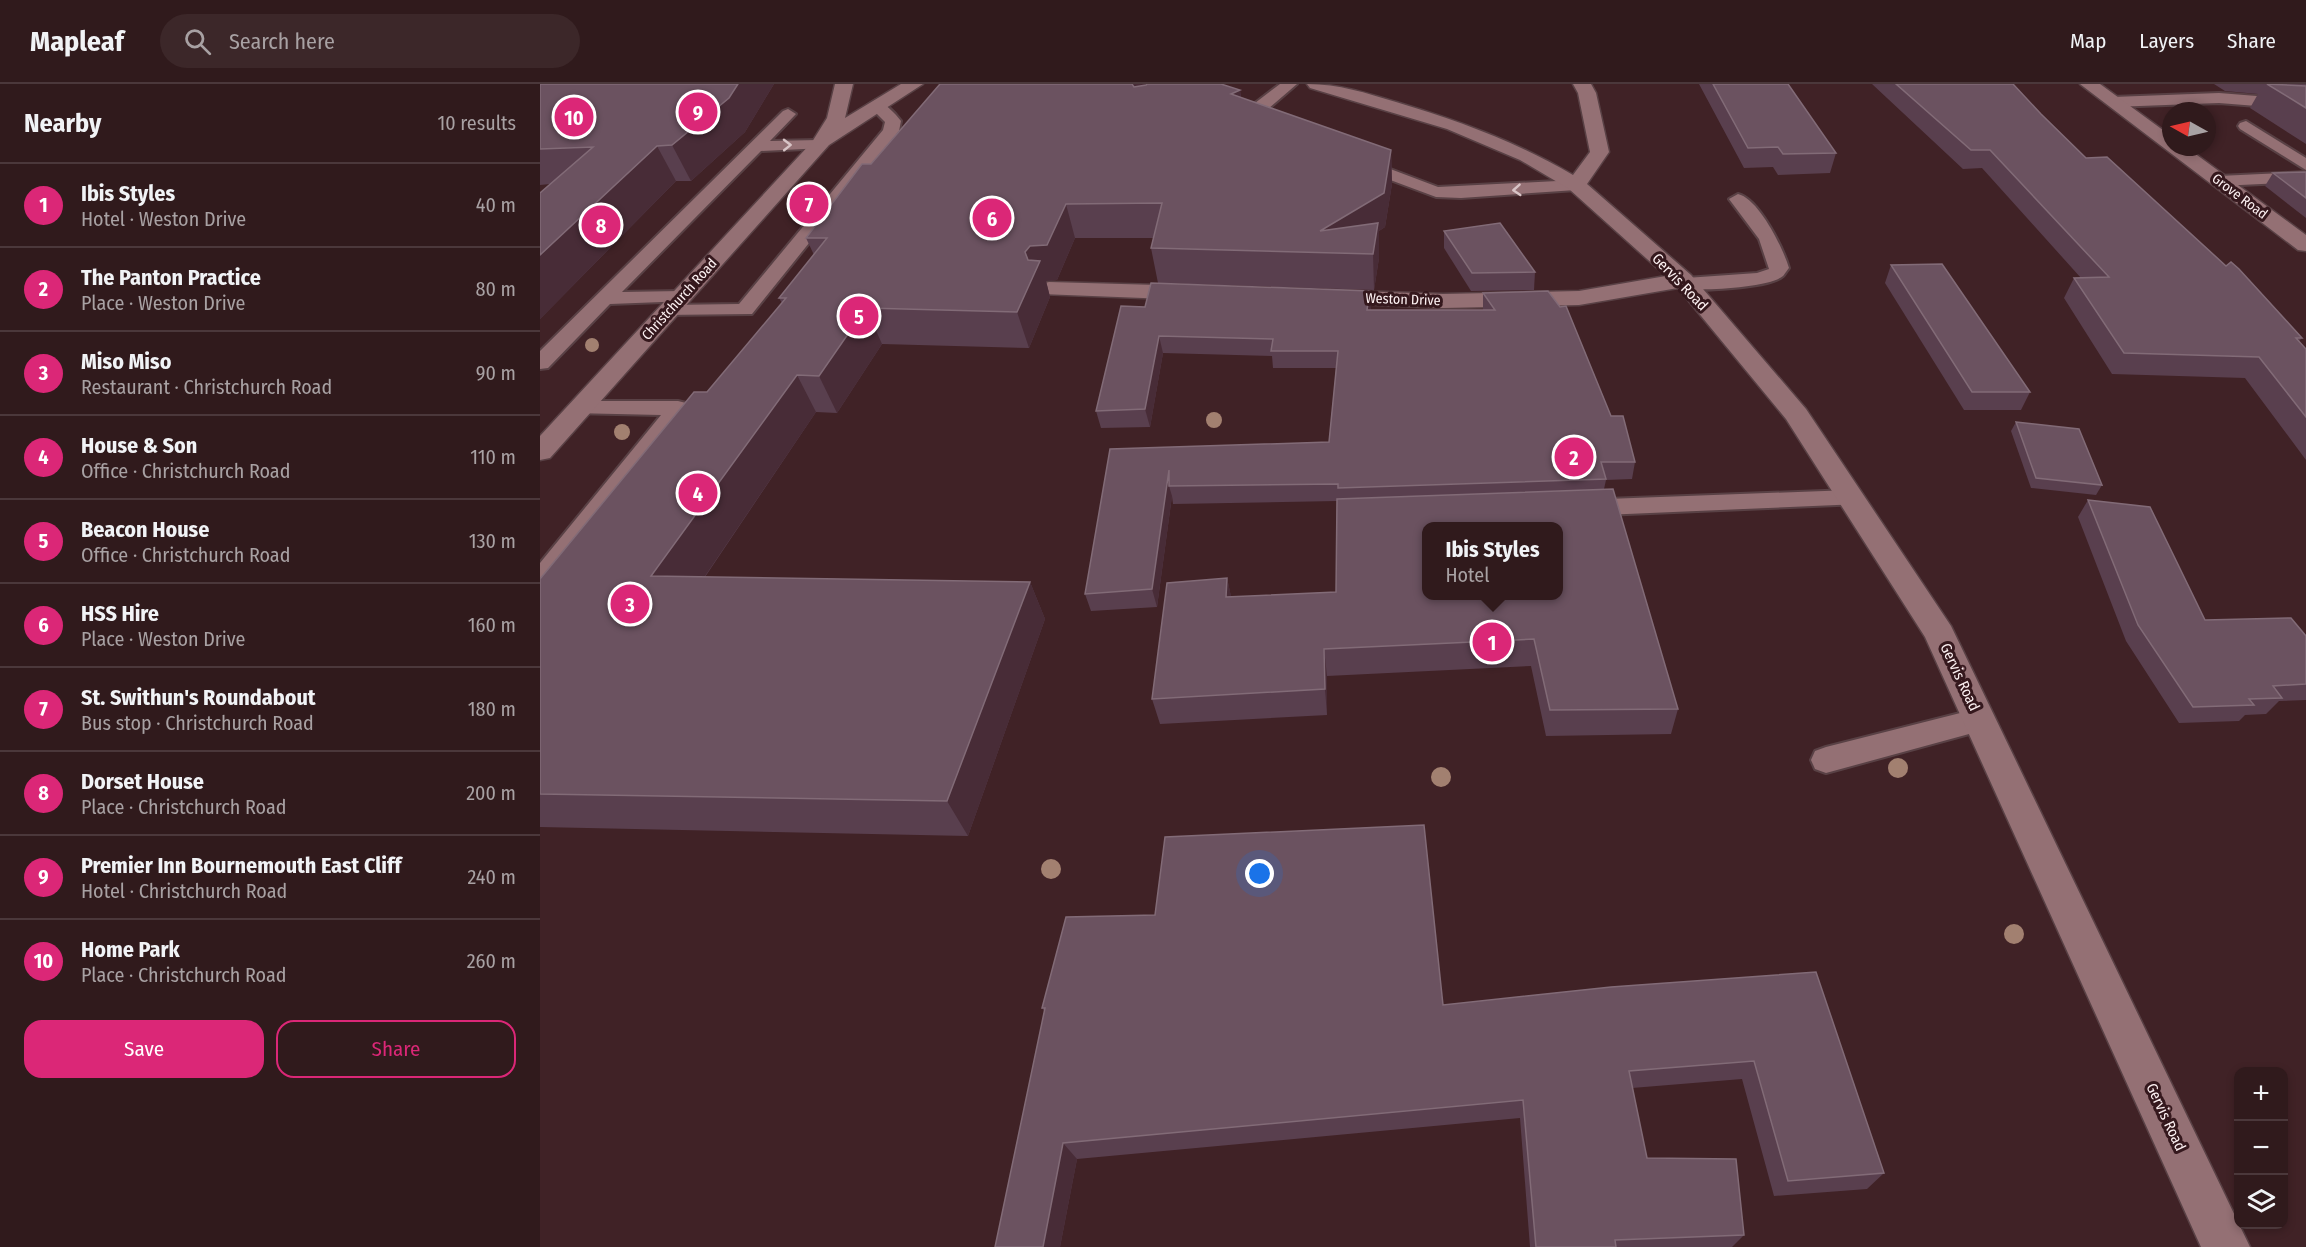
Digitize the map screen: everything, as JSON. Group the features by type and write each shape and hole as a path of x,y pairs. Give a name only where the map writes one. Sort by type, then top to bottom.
{"street":[{"name":"Christchurch Road","path":"540,452 819,145 836,118 844,84"},
{"name":"Christchurch Road","path":"819,145 876,105 914,84"},
{"name":"Gervis Road","path":"1316,84 1453,126 1527,156 1576,185 1685,282 1797,415 1940,634 2226,1247"},
{"path":"1576,185 1600,152 1587,93 1582,84"},
{"name":"Grove Road","path":"2089,84 2162,139"},
{"name":"Grove Road","path":"2185,156 2306,246"},
{"name":"Weston Drive","path":"1300,296 1443,301 1578,298 1685,282"},
{"path":"1048,289 1216,294"}],"lane":[{"path":"1290,84 1260,106 1254,115 1260,123 1293,136"},
{"path":"2113,102 2219,98 2306,105"},
{"path":"607,298 745,310 891,131 893,121 876,105"},
{"path":"540,363 788,114"},
{"path":"2246,126 2306,165"},
{"path":"756,146 819,145"},
{"path":"1337,153 1436,192 1461,194 1576,185"},
{"path":"2219,181 2306,177"},
{"path":"1685,282 1759,279 1776,273 1779,268 1775,250 1756,219 1738,199"},
{"path":"540,581 678,408 580,408"},
{"path":"1561,508 1684,508 1851,498"},
{"path":"1826,760 1980,720"}],"building":[{"path":"540,84 738,84 729,98 672,145 657,146 540,255 540,193 593,147 540,149"},
{"path":"940,84 1132,84 1134,87 1147,84 1221,84 1240,90 1231,94 1391,150 1384,193 1320,231 1378,223 1373,254 1151,248 1162,203 1066,204 1047,245 1030,246 1025,252 1028,260 1040,261 1017,312 866,308 819,376 797,375 651,576 1030,582 947,801 540,794 540,579 694,392 707,392 786,298 779,298 827,238 806,238 862,164 871,164"},
{"path":"1713,84 1788,84 1836,153 1783,154 1778,147 1748,148"},
{"path":"1896,84 2013,84 2086,158 2107,157 2226,266 2231,262 2239,269 2302,338 2296,338 2306,349 2306,417 2259,357 2124,353 2074,278 2109,277 1990,150 1971,150"},
{"path":"2267,84 2306,86 2306,108"},
{"path":"2306,172 2306,198 2273,173"},
{"path":"1500,223 1535,272 1472,273 1444,231"},
{"path":"1942,264 2030,392 1972,392 1891,265"},
{"path":"1151,283 1370,291 1367,310 1495,310 1483,293 1548,291 1560,307 1566,306 1611,416 1623,416 1635,462 1601,462 1606,479 1338,488 1338,484 1169,486 1169,470 1152,589 1085,594 1110,449 1329,442 1338,351 1271,351 1273,339 1159,336 1145,409 1096,411 1121,306 1145,307"},
{"path":"2016,422 2079,429 2102,485 2036,478"},
{"path":"1613,489 1678,709 1550,710 1534,639 1324,649 1325,689 1152,699 1167,583 1227,578 1226,597 1336,592 1337,499"},
{"path":"2088,500 2150,507 2205,620 2291,618 2306,636 2306,684 2273,686 2282,698 2249,699 2254,705 2193,707 2138,625"},
{"path":"1424,825 1443,1005 1611,987 1816,972 1884,1173 1788,1181 1754,1061 1629,1071 1647,1158 1736,1159 1744,1235 1615,1240 1616,1247 1536,1247 1523,1100 1063,1143 1043,1247 995,1247 1045,1008 1042,1008 1066,917 1155,915 1165,837"}],"place":[{"name":"Premier Inn Bournemouth East Cliff","path":"698,112"},
{"name":"Home Park","path":"574,117"},
{"name":"St. Swithun's Roundabout","path":"809,204"},
{"name":"HSS Hire","path":"992,218"},
{"name":"Dorset House","path":"601,225"},
{"name":"Beacon House","path":"859,316"},
{"name":"The Panton Practice","path":"1574,457"},
{"name":"House & Son","path":"698,493"},
{"name":"Miso Miso","path":"630,604"},
{"name":"Ibis Styles","path":"1492,642"}]}
